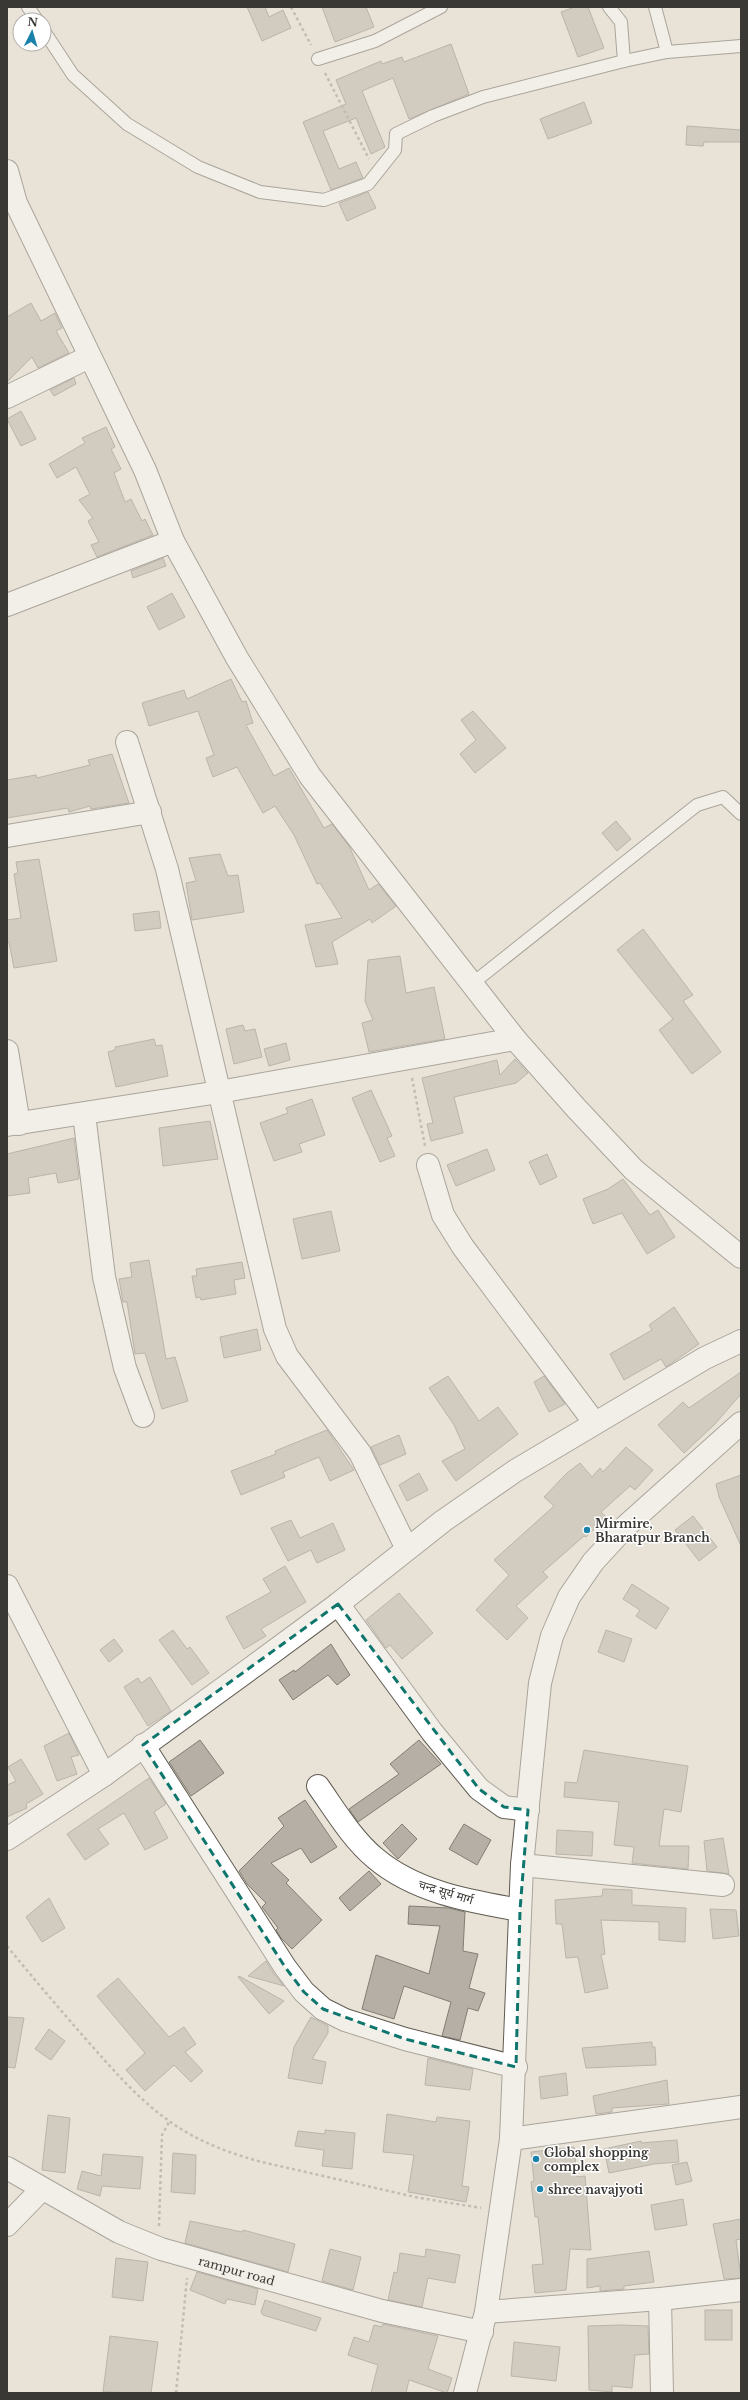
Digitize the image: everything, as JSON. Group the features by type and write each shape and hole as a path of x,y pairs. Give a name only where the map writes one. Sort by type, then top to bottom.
{"street":[{"path":"7,171 12,206 145,470 173,541 241,664 310,776 516,1039 576,1108 634,1170 741,1257"},
{"path":"7,397 89,357"},
{"path":"7,604 173,541"},
{"path":"128,742 167,869 275,1329 287,1356 360,1452 407,1549"},
{"path":"7,836 150,812"},
{"path":"7,1050 13,1125 219,1092 516,1039"},
{"path":"84,1114 104,1277 123,1361 143,1416"},
{"path":"428,1165 443,1215 463,1246 594,1422"},
{"path":"7,1838 104,1774 338,1604 407,1549 515,1471 594,1422 705,1358 741,1341"},
{"path":"465,2393 484,2322 512,2139 516,2067 522,1865 540,1683 552,1636 570,1597 593,1562 626,1526 740,1427"},
{"path":"7,1586 104,1774"},
{"path":"338,1604 432,1732 478,1789 504,1807 528,1810"},
{"path":"142,1745 285,1967 304,1992 323,2009 345,2020 405,2039 516,2067"},
{"name":"चन्द्र सूर्य मार्ग","path":"318,1786 358,1839 374,1857 396,1874 425,1888 478,1902 520,1910"},
{"path":"522,1865 723,1885"},
{"path":"512,2139 741,2107"},
{"name":"rampur road","path":"7,2168 119,2232 161,2249 382,2311 484,2322 741,2290"},
{"path":"7,2225 42,2189"},
{"path":"660,2299 662,2393"}],"lane":[{"path":"318,59 375,41 441,7"},
{"path":"609,7 621,22 624,61"},
{"path":"655,7 667,52"},
{"path":"52,43 73,75 127,124 198,166 260,192 324,200 368,184 396,150 396,134 433,116 483,97 624,61 667,52 741,46"},
{"path":"473,983 697,804 723,797 741,814"}],"path":[{"path":"291,7 305,30 376,174"},
{"path":"409,1058 428,1165"},
{"path":"7,1946 133,2093 169,2122 194,2137 238,2156 415,2197 501,2212"},
{"path":"161,2249 158,2241 162,2136 169,2122"},
{"path":"176,2393 190,2257"}],"highlighted area":[{"path":"338,1604 479,1789 504,1807 528,1810 520,1910 516,2067 405,2039 323,2009 304,1992 285,1967 143,1745"}],"building":[{"path":"247,7 265,7 269,17 283,10 291,28 262,41"},
{"path":"322,7 366,7 374,27 335,42"},
{"path":"575,7 588,7 604,48 578,57 561,12"},
{"path":"451,44 469,94 409,119 393,78 362,91 385,147 371,154 356,118 323,131 339,169 356,162 363,178 331,190 303,122 346,104 336,80 381,61 382,64 402,57 404,62"},
{"path":"584,102 592,123 548,139 540,119"},
{"path":"687,126 741,130 741,142 704,142 703,146 686,145"},
{"path":"368,192 376,208 347,221 339,203"},
{"path":"31,303 41,321 55,313 62,328 56,331 69,353 38,368 32,357 7,382 7,317"},
{"path":"74,378 76,384 54,396 50,390"},
{"path":"21,411 36,439 21,446 7,419"},
{"path":"106,427 115,447 111,449 121,469 114,473 125,502 131,499 142,521 145,519 153,535 97,557 91,545 99,542 88,521 93,518 79,500 90,494 76,467 57,478 49,464 85,443 82,438"},
{"path":"163,558 166,566 133,578 131,571"},
{"path":"172,593 185,617 159,630 147,607"},
{"path":"231,679 242,702 246,701 253,723 246,725 274,776 289,768 324,828 332,824 349,846 369,890 378,884 396,906 372,923 370,919 332,942 338,964 316,967 305,925 342,918 320,883 317,884 294,835 275,806 263,813 237,767 213,777 206,758 214,755 198,711 149,726 142,703 184,690 187,699"},
{"path":"473,711 506,748 475,773 460,754 476,740 461,720"},
{"path":"112,754 129,803 91,809 90,806 69,812 68,808 7,818 7,780 36,775 37,778 90,765 88,760"},
{"path":"616,821 631,839 617,851 602,833"},
{"path":"220,854 228,876 238,875 244,912 192,920 186,883 196,881 189,858"},
{"path":"39,859 57,961 14,968 9,942 7,942 7,920 21,918 14,874 18,873 16,862"},
{"path":"159,911 161,928 135,931 133,914"},
{"path":"643,929 693,995 683,1001 721,1052 692,1074 659,1030 673,1019 617,950"},
{"path":"400,956 406,993 434,987 445,1039 369,1052 362,1023 373,1020 365,1001 368,960"},
{"path":"243,1025 245,1031 255,1029 262,1057 234,1064 226,1029"},
{"path":"154,1039 156,1046 162,1045 168,1076 116,1087 108,1052 115,1050 115,1047"},
{"path":"286,1043 290,1060 269,1066 264,1049"},
{"path":"515,1059 528,1073 516,1083 454,1097 463,1133 431,1141 427,1124 433,1123 422,1078 497,1060 500,1075"},
{"path":"371,1090 392,1136 387,1138 395,1156 380,1162 352,1098"},
{"path":"312,1099 325,1135 299,1144 302,1152 274,1161 260,1123 288,1113 286,1108"},
{"path":"210,1121 218,1159 163,1166 159,1128"},
{"path":"74,1138 79,1179 58,1183 56,1173 28,1178 30,1193 7,1196 7,1154"},
{"path":"487,1149 495,1170 456,1186 447,1165"},
{"path":"547,1154 557,1177 540,1185 529,1162"},
{"path":"623,1179 650,1215 658,1210 675,1237 647,1254 622,1213 593,1224 583,1199 608,1189"},
{"path":"331,1211 340,1251 302,1259 293,1219"},
{"path":"149,1260 166,1359 175,1357 188,1401 162,1409 145,1353 135,1354 127,1302 123,1302 119,1279 132,1277 130,1263"},
{"path":"242,1262 245,1278 234,1280 236,1294 201,1300 200,1297 196,1298 192,1276 197,1276 196,1269"},
{"path":"674,1307 699,1344 666,1367 661,1359 624,1380 610,1354 652,1330 649,1325"},
{"path":"257,1329 261,1350 224,1358 220,1337"},
{"path":"741,1372 741,1394 714,1425 684,1453 658,1425 683,1402 689,1408"},
{"path":"448,1376 479,1421 498,1407 518,1434 456,1481 442,1461 465,1449 454,1425 429,1388"},
{"path":"544,1376 565,1404 549,1412 534,1382"},
{"path":"327,1430 354,1470 330,1481 319,1457 283,1472 285,1477 241,1495 231,1471 276,1454 275,1451"},
{"path":"399,1435 406,1454 380,1465 371,1447"},
{"path":"626,1447 653,1470 635,1490 630,1486 601,1512 606,1517 586,1537 584,1536 543,1572 548,1577 516,1606 528,1618 507,1640 476,1610 509,1575 494,1560 554,1506 544,1497 567,1473 580,1463 592,1477 600,1468 603,1472"},
{"path":"419,1473 428,1490 407,1501 399,1485"},
{"path":"741,1475 741,1546 719,1497 716,1484"},
{"path":"693,1516 717,1547 699,1561 675,1530"},
{"path":"291,1520 300,1538 333,1523 345,1550 317,1563 311,1550 288,1561 271,1528"},
{"path":"285,1566 306,1602 261,1629 266,1636 244,1649 226,1617 271,1592 263,1579"},
{"path":"632,1584 669,1608 656,1629 636,1616 640,1610 623,1599"},
{"path":"399,1593 433,1633 402,1659 390,1645 386,1648 366,1620"},
{"path":"173,1630 187,1649 190,1647 209,1673 192,1685 159,1640"},
{"path":"606,1630 632,1639 624,1662 598,1652"},
{"path":"114,1639 123,1651 109,1662 100,1650"},
{"path":"331,1644 350,1675 337,1685 328,1675 293,1700 279,1680 294,1670 295,1672"},
{"path":"150,1677 171,1711 148,1726 124,1687 138,1678 141,1683"},
{"path":"69,1733 79,1755 71,1757 77,1774 57,1781 44,1746"},
{"path":"200,1740 224,1773 191,1796 169,1762"},
{"path":"419,1740 441,1764 358,1822 349,1809 399,1774 390,1764"},
{"path":"584,1750 688,1766 681,1812 664,1809 659,1846 689,1846 688,1869 632,1863 634,1847 614,1845 619,1802 564,1797 565,1782 577,1783"},
{"path":"21,1759 43,1794 26,1804 27,1808 7,1817 7,1785 16,1781 8,1767"},
{"path":"149,1778 166,1804 154,1812 168,1838 145,1850 124,1813 98,1829 109,1844 85,1860 67,1834"},
{"path":"305,1800 337,1847 311,1863 301,1848 271,1863 289,1880 286,1883 322,1920 292,1949 281,1938 276,1930 278,1928 262,1907 266,1903 247,1884 239,1871 284,1826 278,1818"},
{"path":"402,1824 417,1839 398,1859 383,1843"},
{"path":"464,1824 491,1840 477,1865 449,1849"},
{"path":"557,1830 593,1832 592,1856 556,1854"},
{"path":"723,1838 729,1874 707,1871 704,1841"},
{"path":"369,1871 381,1884 350,1911 339,1898"},
{"path":"603,1889 632,1890 632,1905 686,1908 685,1942 659,1940 659,1922 601,1920 605,1954 601,1955 608,1988 585,1993 578,1957 566,1958 562,1924 556,1924 555,1900 602,1896"},
{"path":"49,1898 65,1928 42,1942 26,1917"},
{"path":"409,1906 449,1908 465,1912 463,1951 478,1954 469,1988 485,1993 478,2011 468,2008 460,2040 442,2036 451,2002 404,1986 394,2019 362,2009 376,1955 429,1974 440,1926 408,1924"},
{"path":"710,1909 736,1910 739,1936 713,1939"},
{"path":"266,1961 274,1974 284,1986 248,1976"},
{"path":"239,1976 284,2001 269,2014 238,1977"},
{"path":"118,1978 169,2037 184,2027 196,2044 185,2052 203,2071 191,2082 174,2065 145,2091 126,2070 145,2053 97,1996"},
{"path":"7,2017 24,2018 15,2068 7,2067"},
{"path":"311,2017 328,2026 328,2033 312,2059 326,2062 322,2084 288,2078 294,2047"},
{"path":"49,2029 65,2041 51,2060 35,2049"},
{"path":"652,2042 652,2047 655,2047 656,2065 586,2068 582,2048"},
{"path":"428,2058 473,2069 470,2090 425,2085"},
{"path":"566,2073 568,2095 541,2099 539,2077"},
{"path":"667,2080 669,2104 612,2108 612,2112 596,2114 593,2096"},
{"path":"387,2114 436,2122 437,2117 470,2121 462,2186 469,2187 466,2202 408,2192 414,2155 383,2152"},
{"path":"48,2115 70,2118 65,2173 42,2170"},
{"path":"325,2130 355,2133 352,2169 322,2166 324,2150 295,2146 298,2131 325,2134"},
{"path":"677,2140 679,2162 654,2164 609,2173 604,2149 641,2141 641,2143"},
{"path":"574,2147 577,2177 585,2176 591,2250 570,2249 566,2290 535,2293 532,2265 543,2264 538,2217 535,2217 531,2182 534,2181 531,2152"},
{"path":"173,2153 196,2155 195,2194 171,2192"},
{"path":"103,2154 143,2157 140,2189 102,2186 100,2196 77,2189 82,2171 101,2176"},
{"path":"687,2162 692,2181 676,2185 672,2165"},
{"path":"683,2199 687,2225 655,2230 651,2205"},
{"path":"741,2219 741,2239 736,2240 741,2278 724,2279 713,2224"},
{"path":"190,2221 242,2232 243,2230 295,2244 288,2272 185,2243"},
{"path":"330,2249 361,2257 353,2290 322,2281"},
{"path":"426,2249 460,2255 455,2283 428,2278 422,2307 388,2300 394,2272 397,2273 400,2253 425,2257"},
{"path":"649,2251 654,2282 624,2286 624,2289 600,2291 600,2286 587,2288 587,2259"},
{"path":"116,2258 148,2262 143,2301 112,2297"},
{"path":"197,2272 258,2289 255,2305 227,2299 225,2304 190,2290"},
{"path":"265,2300 321,2318 316,2331 263,2315 261,2312"},
{"path":"705,2310 732,2310 732,2340 705,2340"},
{"path":"383,2324 438,2336 428,2369 452,2378 447,2393 409,2380 406,2393 371,2393 378,2365 348,2355 354,2337 369,2342 374,2325 382,2327"},
{"path":"588,2326 648,2326 649,2354 635,2355 632,2388 612,2386 612,2392 589,2390"},
{"path":"110,2336 158,2342 151,2393 103,2392"},
{"path":"514,2342 560,2347 556,2381 511,2376"}],"place":[{"name":"Mirmire, Bharatpur Branch","path":"587,1530"},
{"name":"Global shopping complex","path":"536,2159"},
{"name":"shree navajyoti","path":"540,2189"}]}
